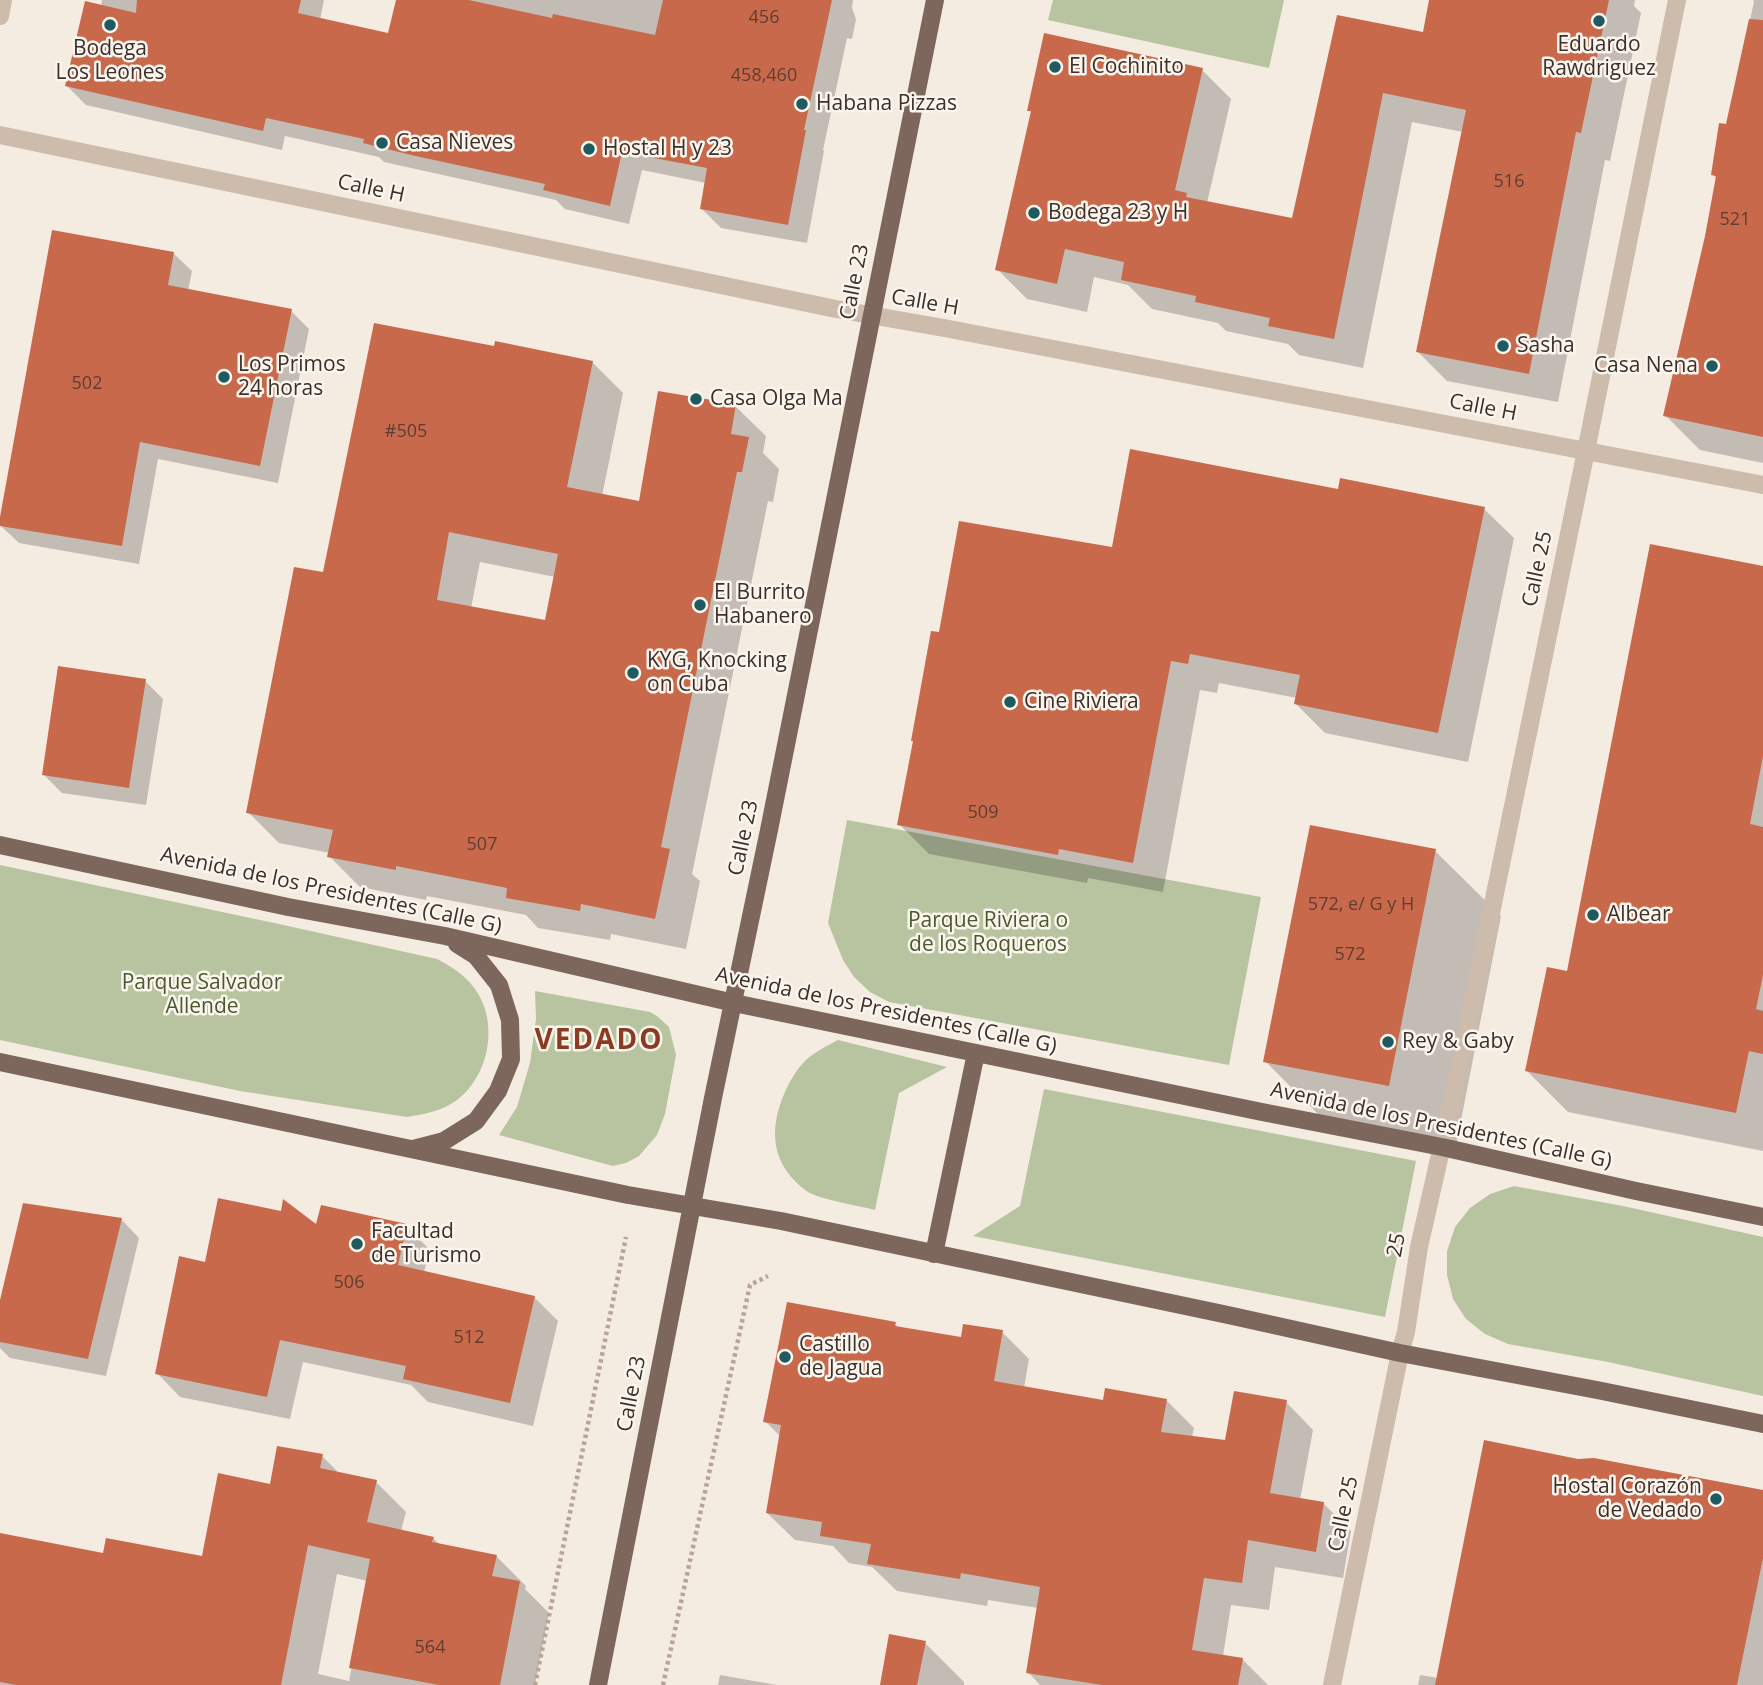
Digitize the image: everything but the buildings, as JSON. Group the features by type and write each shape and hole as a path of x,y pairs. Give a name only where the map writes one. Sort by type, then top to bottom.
{"main road":[{"name":"Calle 23","path":"598,1685 935,0"},
{"name":"Avenida de los Presidentes (Calle G)","path":"0,845 288,907 445,936 734,1003 1442,1147 1763,1217"},
{"path":"409,1150 444,1141 476,1121 498,1091 511,1059 510,1020 499,985 476,956 445,936"},
{"path":"934,1254 976,1053"},
{"path":"0,1062 628,1195 781,1221 1400,1353 1763,1424"}],"street":[{"path":"0,16 3,0"},
{"name":"Calle 25","path":"1442,1147 1677,0"},
{"name":"Calle H","path":"0,135 871,316 1763,485"},
{"name":"25","path":"1400,1353 1406,1332 1419,1247 1442,1147"},
{"name":"Calle 25","path":"1332,1685 1400,1353"}],"path":[{"path":"535,1685 626,1237"},
{"path":"663,1685 750,1285 768,1276"}],"green space":[{"path":"1053,0 1284,0 1269,68 1048,20"},
{"name":"Parque Riviera o de los Roqueros","path":"847,820 1261,897 1229,1065 889,1002 870,992 854,977 843,960 828,923"},
{"name":"Parque Salvador Allende","path":"0,865 437,959 467,980 482,1002 489,1032 484,1063 477,1077 457,1100 439,1109 407,1117 240,1091 0,1040"},
{"path":"535,991 650,1012 669,1027 676,1055 665,1114 657,1135 639,1156 613,1166 499,1135 517,1107 530,1063 536,1019"},
{"path":"838,1040 947,1067 899,1093 875,1210 808,1192 786,1171 776,1146 776,1120 791,1079 806,1060"},
{"path":"1044,1089 1416,1161 1385,1317 973,1236 1020,1206"},
{"path":"1514,1186 1623,1206 1763,1237 1763,1396 1608,1362 1508,1344 1485,1334 1466,1319 1453,1299 1447,1275 1447,1251 1455,1227 1470,1208 1490,1194"}],"place":[{"name":"Eduardo Rawdriguez","path":"1599,21"},
{"name":"Bodega Los Leones","path":"110,25"},
{"name":"El Cochinito","path":"1055,67"},
{"name":"Habana Pizzas","path":"802,104"},
{"name":"Casa Nieves","path":"382,143"},
{"name":"Hostal H y 23","path":"589,149"},
{"name":"Bodega 23 y H","path":"1034,213"},
{"name":"Sasha","path":"1503,346"},
{"name":"Casa Nena","path":"1712,366"},
{"name":"Los Primos 24 horas","path":"224,377"},
{"name":"Casa Olga Ma","path":"696,399"},
{"name":"El Burrito Habanero","path":"700,605"},
{"name":"KYG, Knocking on Cuba","path":"633,673"},
{"name":"Cine Riviera","path":"1010,702"},
{"name":"Albear","path":"1593,915"},
{"name":"Rey & Gaby","path":"1388,1042"},
{"name":"Facultad de Turismo","path":"357,1244"},
{"name":"Castillo de Jagua","path":"785,1357"},
{"name":"Hostal Corazón de Vedado","path":"1716,1499"}],"district":[{"name":"VEDADO","path":"599,1041"}]}
